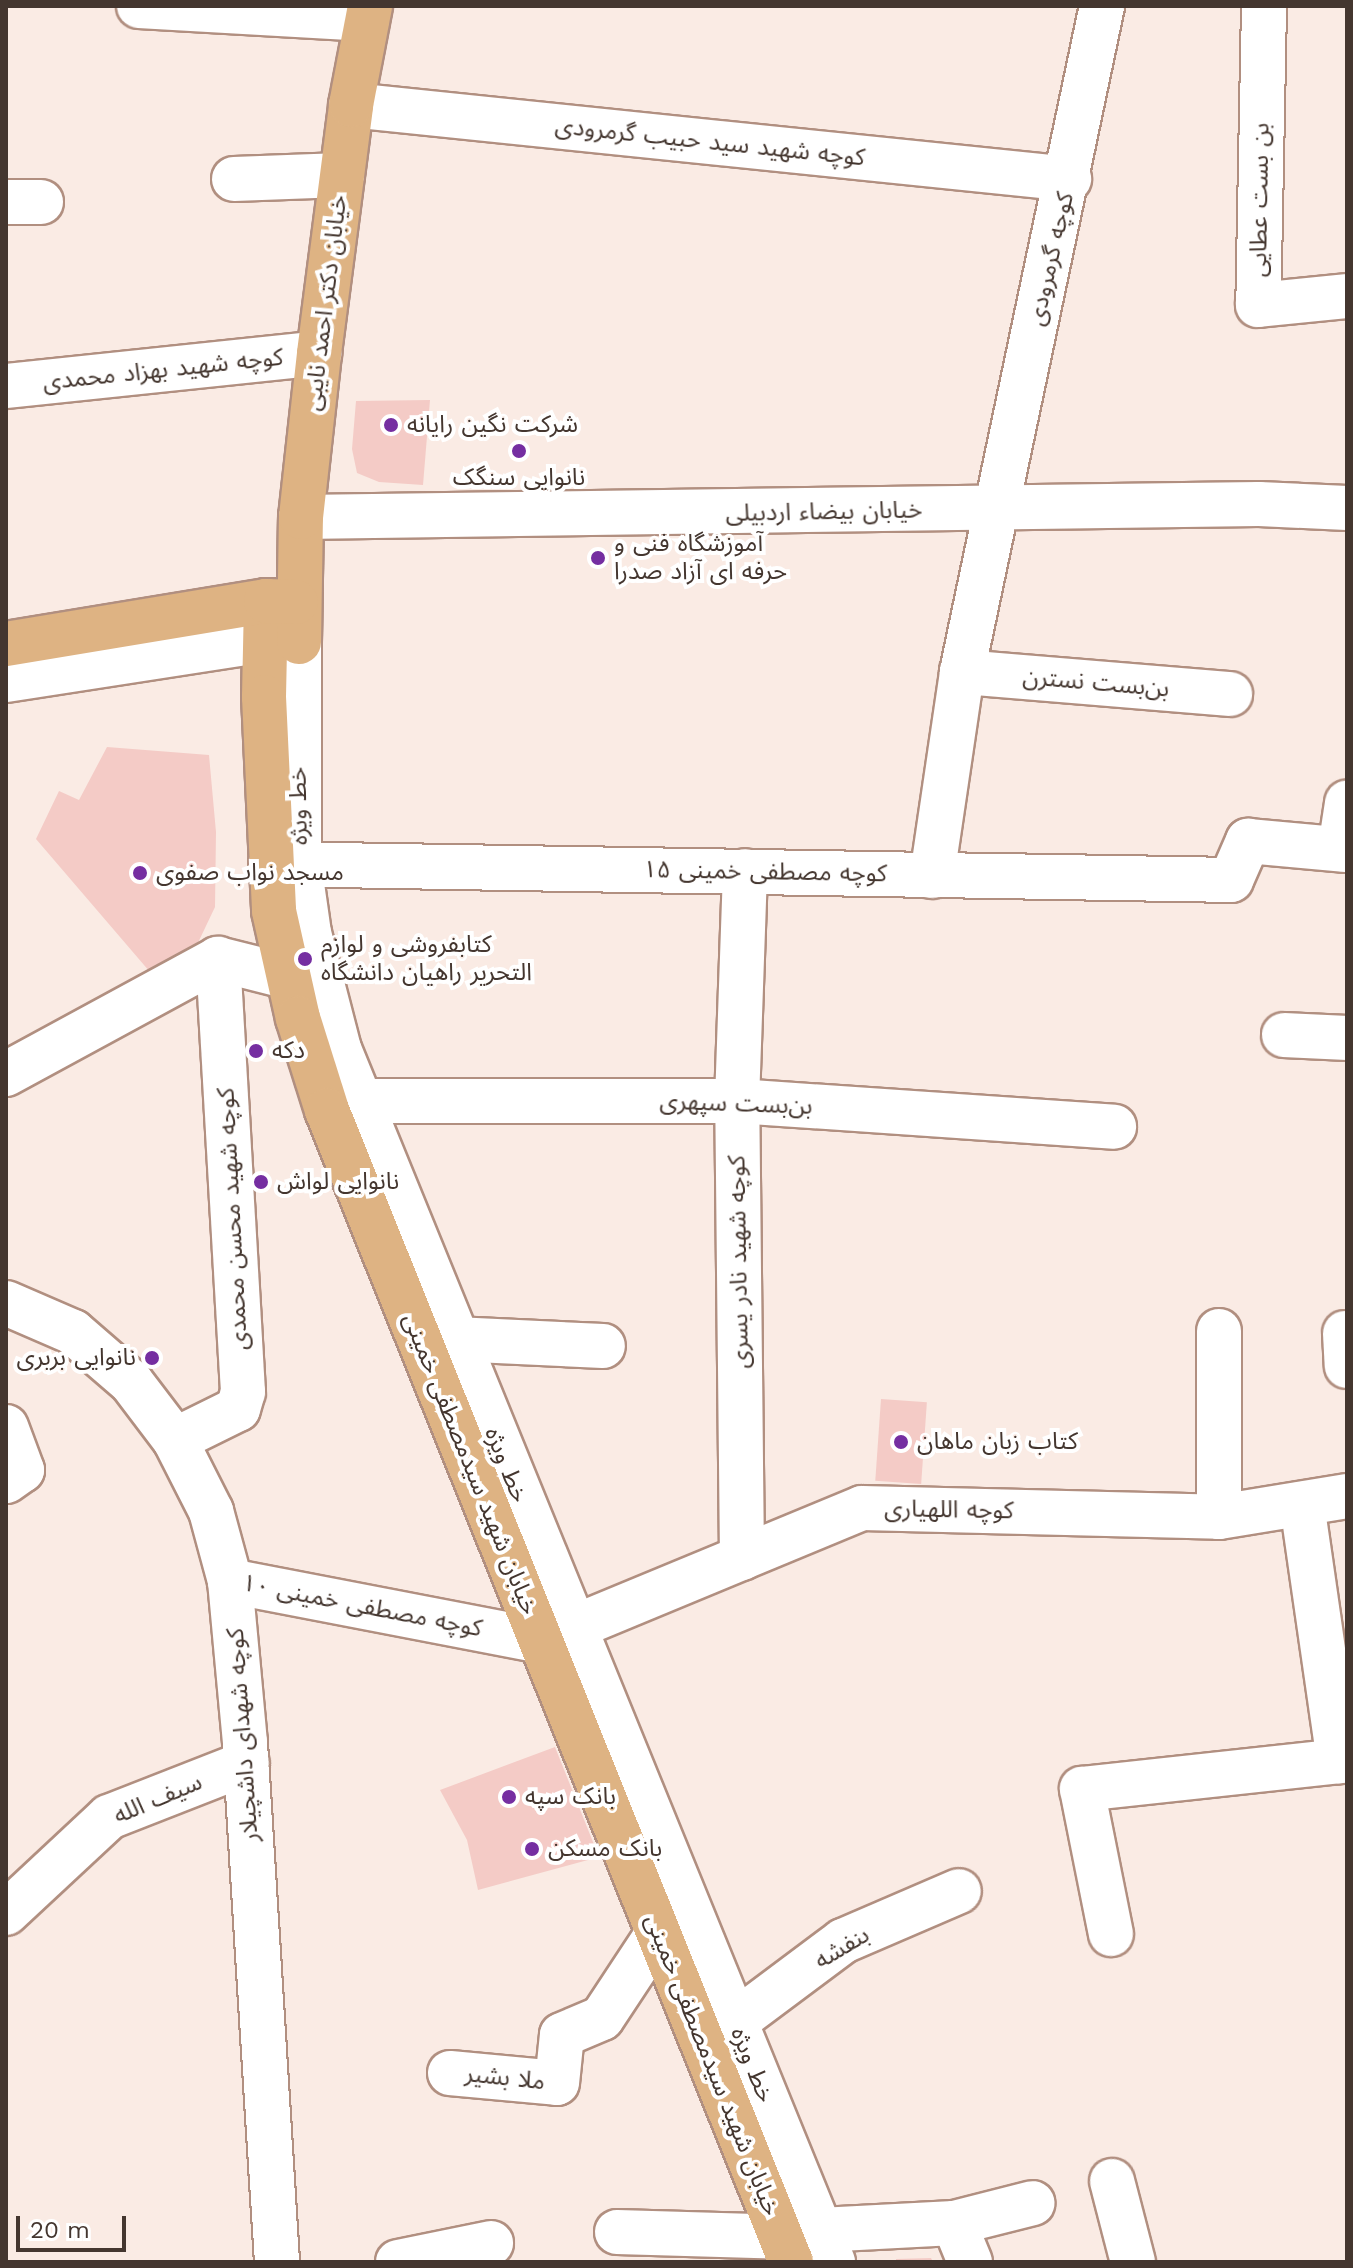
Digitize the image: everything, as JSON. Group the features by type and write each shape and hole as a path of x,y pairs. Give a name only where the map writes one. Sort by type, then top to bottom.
{"main road":[{"name":"خیابان دکتر احمد نایبی","path":"282,621 301,517 351,105 368,13"},
{"path":"6,644 282,621"},
{"name":"خیابان شهید سیدمصطفی خمینی","path":"282,621 284,863 289,977 557,1635 658,1933 719,2034 802,2247"}],"street":[{"path":"139,6 368,13"},
{"name":"کوچه گرمرودی","path":"932,876 962,672 1069,179 1102,6"},
{"name":"بن بست عطایی","path":"1264,6 1258,305 1347,296"},
{"name":"کوچه شهید سید حبیب گرمرودی","path":"351,105 1069,179"},
{"path":"234,179 342,175"},
{"name":"کوچه شهید بهزاد محمدی","path":"6,386 319,353"},
{"name":"خیابان بیضاء اردبیلی","path":"301,517 995,510 1259,504 1347,508"},
{"path":"6,680 282,621"},
{"name":"بن‌بست نسترن","path":"962,672 1230,694"},
{"path":"1344,849 1347,803"},
{"name":"کوچه مصطفی خمینی ۱۵","path":"284,863 1231,880 1248,841 1344,849"},
{"name":"خط ویژه","path":"284,863 312,946 342,1106"},
{"name":"کوچه شهید نادر یسری","path":"742,1558 737,1101 745,871"},
{"path":"6,1074 218,959 289,977"},
{"name":"کوچه شهید محسن محمدی","path":"175,1440 238,1409 243,1392 218,959"},
{"path":"1284,1035 1347,1038"},
{"name":"بن‌بست سپهری","path":"342,1106 737,1101 1114,1127"},
{"name":"کوچه شهدای داشچیلار","path":"6,1303 73,1332 131,1382 175,1440 211,1511 230,1581 247,1763 277,2262"},
{"path":"1219,1331 1219,1517"},
{"path":"439,1345 603,1346"},
{"path":"6,1427 22,1470 6,1481"},
{"name":"کوچه اللهیاری","path":"557,1635 862,1508 1219,1517 1347,1496"},
{"path":"1111,1934 1082,1789 1343,1760 1302,1504"},
{"name":"کوچه مصطفی خمینی ۱۰","path":"230,1581 557,1635"},
{"name":"خط ویژه","path":"557,1635 719,2034"},
{"name":"سیف الله","path":"6,1913 109,1817 247,1763"},
{"name":"بنفشه","path":"719,2034 843,1941 959,1891"},
{"name":"ملا بشیر","path":"450,2073 553,2085 559,2078 562,2035 602,2018 658,1933"},
{"path":"1112,2181 1133,2262"},
{"path":"617,2232 802,2247 962,2242 1033,2203"},
{"path":"398,2262 491,2243"}],"building":[{"name":"شرکت نگین رایانه","path":"430,400 423,485 379,482 357,473 352,449 356,401"},
{"name":"مسجد نواب صفوی","path":"107,747 209,755 216,832 215,907 196,947 150,972 36,839 59,791 79,800"},
{"name":"کتاب زبان ماهان","path":"881,1399 927,1402 921,1484 875,1481"},
{"path":"555,1747 599,1857 478,1890 467,1840 440,1790"},
{"path":"931,2258 933,2262 896,2262 896,2259"}],"place":[{"name":"شرکت نگین رایانه","path":"391,425"},
{"name":"نانوایی سنگک","path":"519,451"},
{"name":"آموزشگاه فنی و حرفه ای آزاد صدرا","path":"598,558"},
{"name":"مسجد نواب صفوی","path":"140,873"},
{"name":"کتابفروشی و لوازم التحریر راهیان دانشگاه","path":"305,959"},
{"name":"دکه","path":"256,1051"},
{"name":"نانوایی لواش","path":"261,1182"},
{"name":"نانوایی بربری","path":"152,1358"},
{"name":"کتاب زبان ماهان","path":"901,1442"},
{"name":"بانک سپه","path":"509,1797"},
{"name":"بانک مسکن","path":"532,1849"}]}
